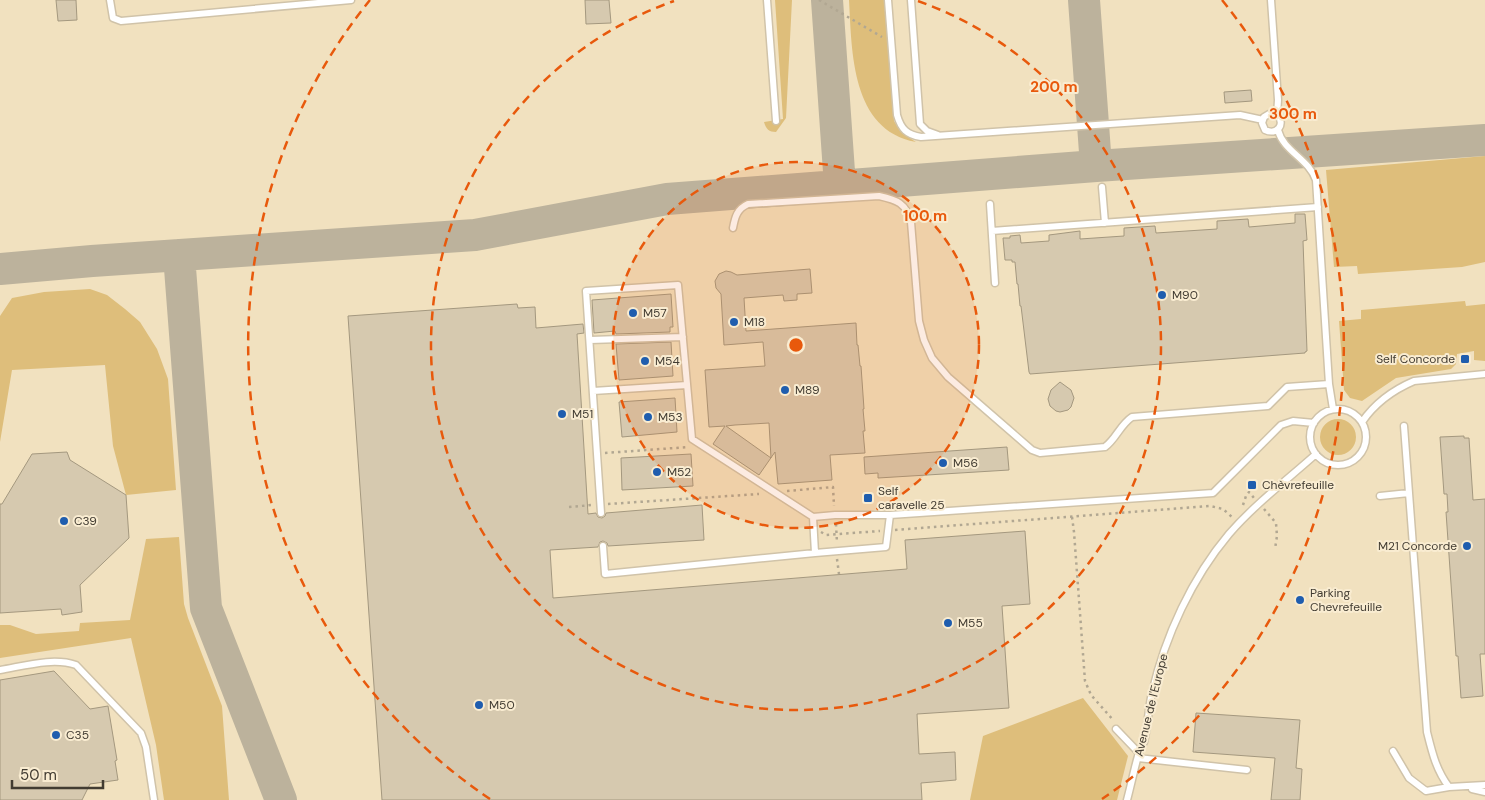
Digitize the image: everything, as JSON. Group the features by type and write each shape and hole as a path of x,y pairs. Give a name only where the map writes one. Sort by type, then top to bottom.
{"lane":[{"path":"110,0 113,18 121,21 352,0"},
{"path":"767,0 776,121"},
{"path":"888,0 897,115 900,123 911,136 942,136 1240,115 1263,120"},
{"path":"911,0 920,124 927,131 942,136"},
{"path":"1271,0 1278,100 1277,115 1281,125 1278,130 1270,132 1265,130 1263,120 1266,115 1277,115"},
{"path":"1278,130 1280,137 1286,145 1313,171 1316,180 1329,384 1333,409"},
{"path":"1102,187 1105,223"},
{"path":"733,228 736,213 741,207 748,204 879,196 902,205 908,211 911,222 920,326 932,358 948,377 1032,450 1040,452 1105,447 1112,442 1124,422 1132,417 1268,406 1287,387 1329,384"},
{"path":"990,204 995,283"},
{"path":"992,231 1318,208"},
{"path":"600,513 586,291 678,285 692,438 814,517 890,515 1213,493 1281,425 1294,421 1314,423"},
{"path":"590,340 683,337"},
{"path":"1362,422 1369,411 1386,397 1395,390 1414,381 1485,374"},
{"path":"593,391 687,385"},
{"path":"1333,409 1349,411 1362,422 1366,430 1367,439 1365,447 1354,461 1346,464 1329,464 1316,454 1310,438 1311,430 1314,423 1325,412 1333,409"},
{"path":"1404,426 1427,732 1440,774 1449,787"},
{"name":"Avenue de l'Europe","path":"1127,800 1138,755 1144,742 1152,693 1158,672 1172,631 1196,582 1230,533 1259,503 1316,454"},
{"path":"1380,496 1409,493"},
{"path":"603,546 605,574 886,547 890,515"},
{"path":"814,517 815,554"},
{"path":"0,670 47,662 67,662 76,665 141,733 146,747 154,800"},
{"path":"1116,726 1138,755 1247,770"},
{"path":"1393,751 1409,778 1426,791 1449,787 1485,785"},
{"path":"1464,786 1485,780"},
{"path":"1464,786 1485,792"}],"path":[{"path":"819,0 892,43"},
{"path":"597,454 693,447"},
{"path":"753,488 762,494 833,487 836,534"},
{"path":"1249,492 1276,523 1275,549"},
{"path":"1072,517 1085,681 1091,695 1116,726"}],"shaded area":[{"path":"0,0 1485,0 1485,800 0,800"},
{"path":"775,0 792,0 786,118 776,132 768,130 764,122 783,119"},
{"path":"849,0 886,0 894,121 909,138 916,142 895,135 879,122 867,106 859,86 854,65"},
{"path":"1485,156 1485,262 1462,267 1358,274 1357,266 1334,267 1326,170"},
{"path":"90,289 107,295 140,322 157,349 168,379 176,490 126,495 113,446 105,365 12,370 0,442 0,316 12,298 44,292"},
{"path":"1465,301 1466,306 1485,304 1485,361 1474,360 1474,351 1457,354 1456,364 1451,369 1396,378 1362,401 1350,398 1344,390 1339,321 1361,319 1361,310"},
{"path":"1338,419 1351,424 1356,437 1351,450 1338,455 1325,450 1320,437 1325,424"},
{"path":"179,537 184,604 222,706 229,800 164,800 156,745 131,638 0,658 0,625 10,625 36,634 79,631 80,623 130,620 146,539"},
{"path":"1083,698 1128,756 1117,800 970,800 983,736"}],"building":[{"path":"56,0 76,0 77,20 58,21"},
{"path":"585,0 609,0 611,23 586,24"},
{"path":"1251,90 1252,101 1225,103 1224,92"},
{"name":"M90","path":"1295,214 1305,214 1307,240 1303,241 1307,351 1305,353 1030,374 1015,262 1005,260 1003,238 1020,235 1021,243 1049,241 1049,235 1080,231 1080,239 1124,236 1124,228 1155,226 1156,233 1217,229 1217,221 1248,219 1249,227 1295,223"},
{"name":"M89","path":"810,269 812,293 797,294 797,300 784,301 783,295 744,298 746,331 856,323 864,409 865,453 830,455 832,480 778,484 775,452 771,458 759,475 713,444 725,426 709,427 705,370 765,366 763,342 724,345 721,294 716,288 715,281 719,274 726,271 737,275","holes":["769,423 771,458 726,426"]},
{"name":"M57","path":"671,294 673,327 670,327 670,332 616,334 615,331 594,333 592,300"},
{"path":"517,304 518,308 535,307 536,328 583,324 584,333 577,334 588,514 596,513 598,517 602,518 606,513 702,505 704,540 608,546 603,541 600,542 598,547 550,550 553,598 907,569 905,540 1025,531 1030,604 1002,606 1009,708 917,714 919,754 955,752 956,780 921,783 922,800 382,800 348,316"},
{"name":"M54","path":"671,342 673,376 619,380 616,344"},
{"path":"1060,382 1071,390 1074,398 1068,410 1060,412 1050,406 1048,399 1051,390"},
{"name":"M53","path":"675,398 677,432 622,437 619,402"},
{"name":"M21 Concorde","path":"1464,436 1464,438 1469,438 1473,500 1485,499 1485,654 1480,654 1483,696 1461,698 1458,656 1456,656 1446,512 1448,512 1447,494 1444,494 1440,437"},
{"name":"M56","path":"1007,447 1009,470 878,478 878,473 865,474 864,457"},
{"name":"C39","path":"67,452 70,460 126,495 129,538 80,585 82,612 62,615 61,609 0,613 0,504 2,504 32,454"},
{"name":"M52","path":"691,454 693,486 622,490 621,458"},
{"name":"C35","path":"54,671 90,709 108,706 117,760 115,761 118,780 90,784 82,800 0,800 0,680"},
{"path":"1196,713 1300,720 1296,768 1302,769 1300,800 1271,800 1275,758 1193,752"}],"taxiway":[{"path":"827,0 840,186"},
{"path":"1084,0 1096,166"},
{"path":"0,269 475,235 667,199 1096,166 1485,140"},
{"path":"179,255 206,608 281,800"}],"place":[{"name":"M90","path":"1162,295"},
{"name":"M57","path":"633,313"},
{"name":"M18","path":"734,322"},
{"name":"Self Concorde","path":"1465,359"},
{"name":"M54","path":"645,361"},
{"name":"M89","path":"785,390"},
{"name":"M51","path":"562,414"},
{"name":"M53","path":"648,417"},
{"name":"M56","path":"943,463"},
{"name":"M52","path":"657,472"},
{"name":"Chèvrefeuille","path":"1252,485"},
{"name":"Self caravelle 25","path":"868,498"},
{"name":"C39","path":"64,521"},
{"name":"M21 Concorde","path":"1467,546"},
{"name":"Parking Chevrefeuille","path":"1300,600"},
{"name":"M55","path":"948,623"},
{"name":"M50","path":"479,705"},
{"name":"C35","path":"56,735"}]}
